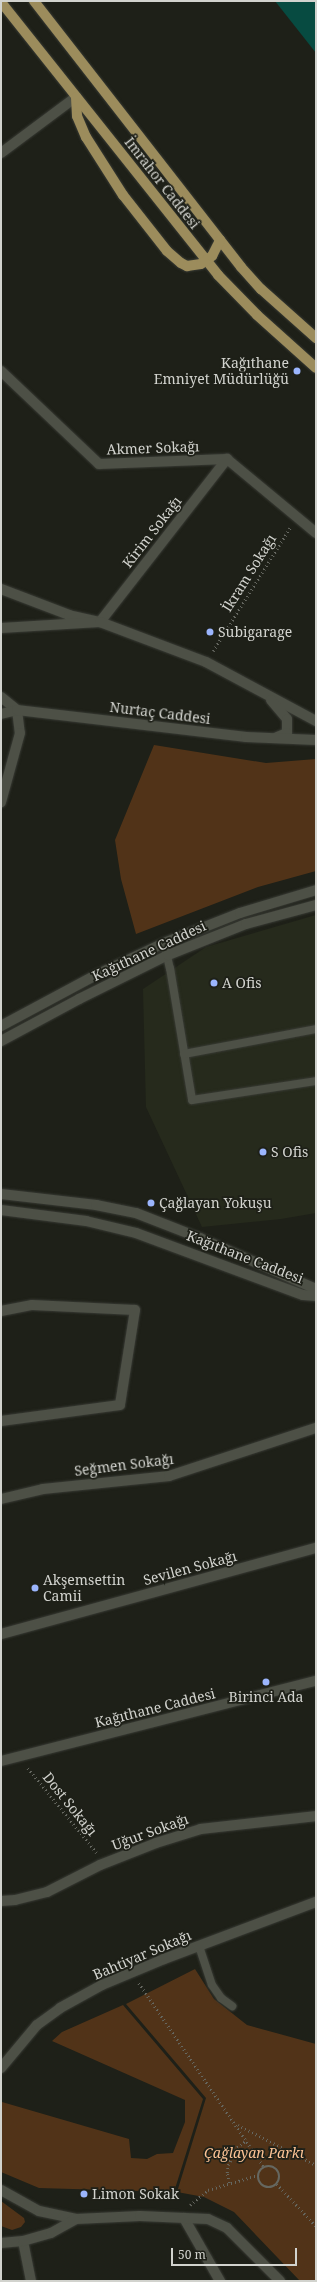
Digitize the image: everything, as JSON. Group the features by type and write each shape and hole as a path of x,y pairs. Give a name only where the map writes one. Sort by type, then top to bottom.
{"main road":[{"name":"İmrahor Caddesi","path":"34,1 220,240 261,288 316,338"},
{"name":"İmrahor Caddesi","path":"1,2 207,261 238,296 316,368"},
{"path":"76,97 77,116 86,137 104,166 145,224 167,251 181,263 193,266 207,261 220,240"}],"street":[{"path":"1,153 76,97"},
{"name":"Akmer Sokağı","path":"1,371 99,464 227,459"},
{"path":"227,459 316,533"},
{"name":"Kirim Sokağı","path":"100,622 227,459"},
{"path":"1,589 69,615 100,622 206,662 316,721"},
{"path":"1,628 100,622"},
{"path":"264,693 287,719 287,733 271,738"},
{"path":"1,697 17,710 20,734 1,802"},
{"name":"Nurtaç Caddesi","path":"1,714 17,710 271,738 316,740"},
{"name":"Kağıthane Caddesi","path":"1,1026 98,974 164,943 240,913 316,890"},
{"name":"Kağıthane Caddesi","path":"1,1042 79,999 168,955 246,924 316,905"},
{"name":"Kağıthane Caddesi","path":"1,1194 96,1205 136,1213 200,1238 316,1289"},
{"name":"Kağıthane Caddesi","path":"1,1210 86,1221 136,1233 303,1295 316,1296"},
{"path":"1,1311 32,1305 136,1310 120,1405 1,1421"},
{"name":"Seğmen Sokağı","path":"1,1499 43,1489 168,1476 316,1428"},
{"name":"Sevilen Sokağı","path":"1,1634 316,1548"},
{"name":"Kağıthane Caddesi","path":"1,1762 316,1681"},
{"name":"Uğur Sokağı","path":"1,1901 15,1900 47,1892 106,1864 156,1843 201,1829 316,1816"},
{"name":"Bahtiyar Sokağı","path":"1,2068 37,2025 60,2008 102,1985 199,1946 316,1902"},
{"path":"1,2190 39,2211 76,2219 140,2216 208,2219 227,2228 280,2281"},
{"path":"184,2218 220,2281"},
{"path":"1,2243 23,2241 51,2233 76,2219"},
{"path":"23,2241 31,2281"}],"lane":[{"path":"164,943 168,955 192,1100 316,1080"},
{"path":"184,1054 316,1029"},
{"path":"199,1946 212,1985 221,1998 232,2006"}],"path":[{"name":"İkram Sokağı","path":"206,662 297,516"},
{"name":"Dost Sokağı","path":"19,1757 106,1864"},
{"path":"132,1973 264,2167"},
{"path":"236,2124 316,2165"},
{"path":"229,2183 226,2173 228,2165 237,2147 247,2140"},
{"path":"184,2218 188,2207 196,2198 208,2190 258,2175 264,2167 272,2166 277,2170 280,2178 277,2184 272,2187 265,2187 260,2182 258,2175"},
{"path":"277,2184 316,2226"}],"shaded area":[{"path":"316,915 316,1213 281,1219 202,1227 146,1107 143,989 206,947"}],"green space":[{"path":"154,745 266,763 316,759 316,871 258,887 136,934 121,879 115,840"},
{"name":"Çağlayan Parkı","path":"195,1969 214,1999 247,2025 316,2044 316,2281 300,2281 234,2212 204,2197 177,2192 206,2098 126,2004"},
{"path":"123,2005 203,2099 174,2192 39,2188 1,2172 2,2102 129,2139 131,2158 147,2159 157,2154 173,2153 185,2122 185,2100 52,2041 62,2032"},
{"path":"1,2201 24,2218 25,2222 21,2227 12,2230 1,2226"}],"water":[{"path":"275,1 316,1 316,53"}],"place":[{"name":"Kağıthane Emniyet Müdürlüğü","path":"297,371"},
{"name":"Subigarage","path":"210,632"},
{"name":"A Ofis","path":"214,983"},
{"name":"S Ofis","path":"263,1152"},
{"name":"Çağlayan Yokuşu","path":"151,1203"},
{"name":"Akşemsettin Camii","path":"35,1588"},
{"name":"Birinci Ada","path":"266,1682"},
{"name":"Limon Sokak","path":"84,2194"}]}
